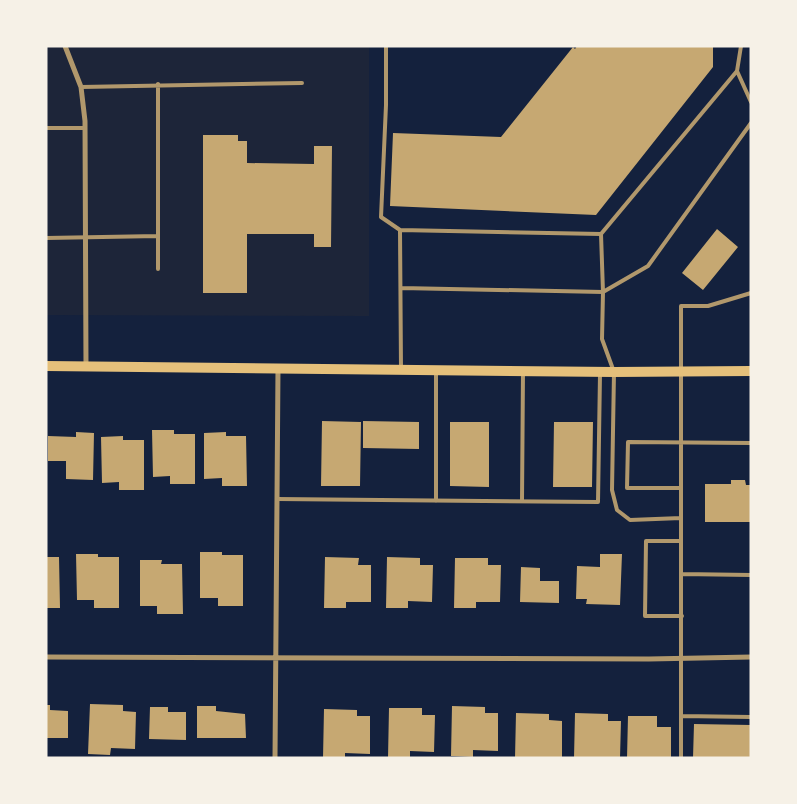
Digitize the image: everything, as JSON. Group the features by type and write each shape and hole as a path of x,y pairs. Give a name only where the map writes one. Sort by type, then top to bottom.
{"main road":[{"path":"46,366 614,372 751,371"}],"street":[{"path":"64,46 81,87 85,128 86,366"},
{"path":"275,758 278,368"},
{"path":"46,657 751,657"}],"lane":[{"path":"386,46 386,105 381,217 400,230 601,234"},
{"path":"681,518 630,520 617,510 612,490 614,372 602,339 601,234 737,70 741,46"},
{"path":"737,70 751,102"},
{"path":"81,87 158,84 302,83"},
{"path":"158,84 158,269"},
{"path":"401,288 603,292 648,266 751,123"},
{"path":"46,128 85,128"},
{"path":"400,230 401,369"},
{"path":"46,238 158,236"},
{"path":"681,758 681,306 708,306 751,293"},
{"path":"436,369 436,500"},
{"path":"522,501 523,370"},
{"path":"277,499 598,502 600,371"},
{"path":"681,488 627,488 628,442 751,443"},
{"path":"681,541 646,541 645,616 682,616"},
{"path":"681,574 751,575"},
{"path":"681,716 751,717"}],"shaded area":[{"path":"46,46 369,46 369,316 46,315"}],"building":[{"path":"577,46 713,46 713,67 596,215 390,206 393,133 501,137 573,47 575,49"},
{"path":"203,135 238,135 238,141 247,141 247,163 314,164 314,146 332,146 331,247 314,247 314,234 247,234 247,293 203,293"},
{"path":"717,229 738,247 703,290 682,273"},
{"path":"322,421 361,422 360,486 321,486"},
{"path":"363,421 419,422 419,449 363,448"},
{"path":"450,422 489,422 489,487 450,486"},
{"path":"554,422 593,422 592,487 553,487"},
{"path":"152,430 174,430 174,434 195,434 195,484 170,484 170,476 153,477"},
{"path":"76,432 94,433 93,480 66,479 66,461 48,461 48,436 76,437"},
{"path":"226,432 226,436 246,436 247,486 222,486 222,478 204,479 204,433"},
{"path":"123,436 123,440 144,440 144,490 119,490 119,482 102,483 101,437"},
{"path":"731,480 745,480 746,485 751,485 751,522 705,522 705,484 731,484"},
{"path":"200,552 222,552 222,555 243,555 243,606 218,606 218,598 200,598"},
{"path":"76,554 98,554 98,557 119,557 119,608 94,608 94,600 77,600"},
{"path":"600,554 622,554 620,605 586,604 587,599 576,599 577,566 600,567"},
{"path":"46,557 59,557 60,608 46,608"},
{"path":"325,557 359,558 358,565 371,565 371,602 346,602 346,608 324,608"},
{"path":"387,557 420,558 420,565 433,565 432,602 408,601 408,608 386,608"},
{"path":"455,558 488,558 488,565 501,565 500,602 476,602 476,608 454,608"},
{"path":"140,560 162,560 161,564 182,564 183,614 157,614 157,606 140,606"},
{"path":"521,567 540,568 540,581 559,581 559,603 520,602"},
{"path":"90,704 123,705 123,711 136,712 135,749 111,748 110,755 88,754"},
{"path":"46,705 50,705 50,710 68,711 68,738 46,738"},
{"path":"197,706 216,706 216,711 245,714 246,738 197,738"},
{"path":"452,706 485,707 485,713 498,713 498,751 473,750 473,757 451,756"},
{"path":"150,707 168,707 168,712 186,712 186,740 149,739"},
{"path":"389,708 422,708 422,715 435,715 434,752 410,751 410,758 388,758"},
{"path":"324,709 357,710 357,716 370,716 370,754 345,753 345,758 323,758"},
{"path":"516,713 549,714 549,720 562,721 562,758 515,758"},
{"path":"575,713 608,714 608,721 621,721 620,758 574,758"},
{"path":"628,716 657,716 657,727 671,727 671,758 627,758"},
{"path":"694,724 751,725 751,758 693,758"}]}
